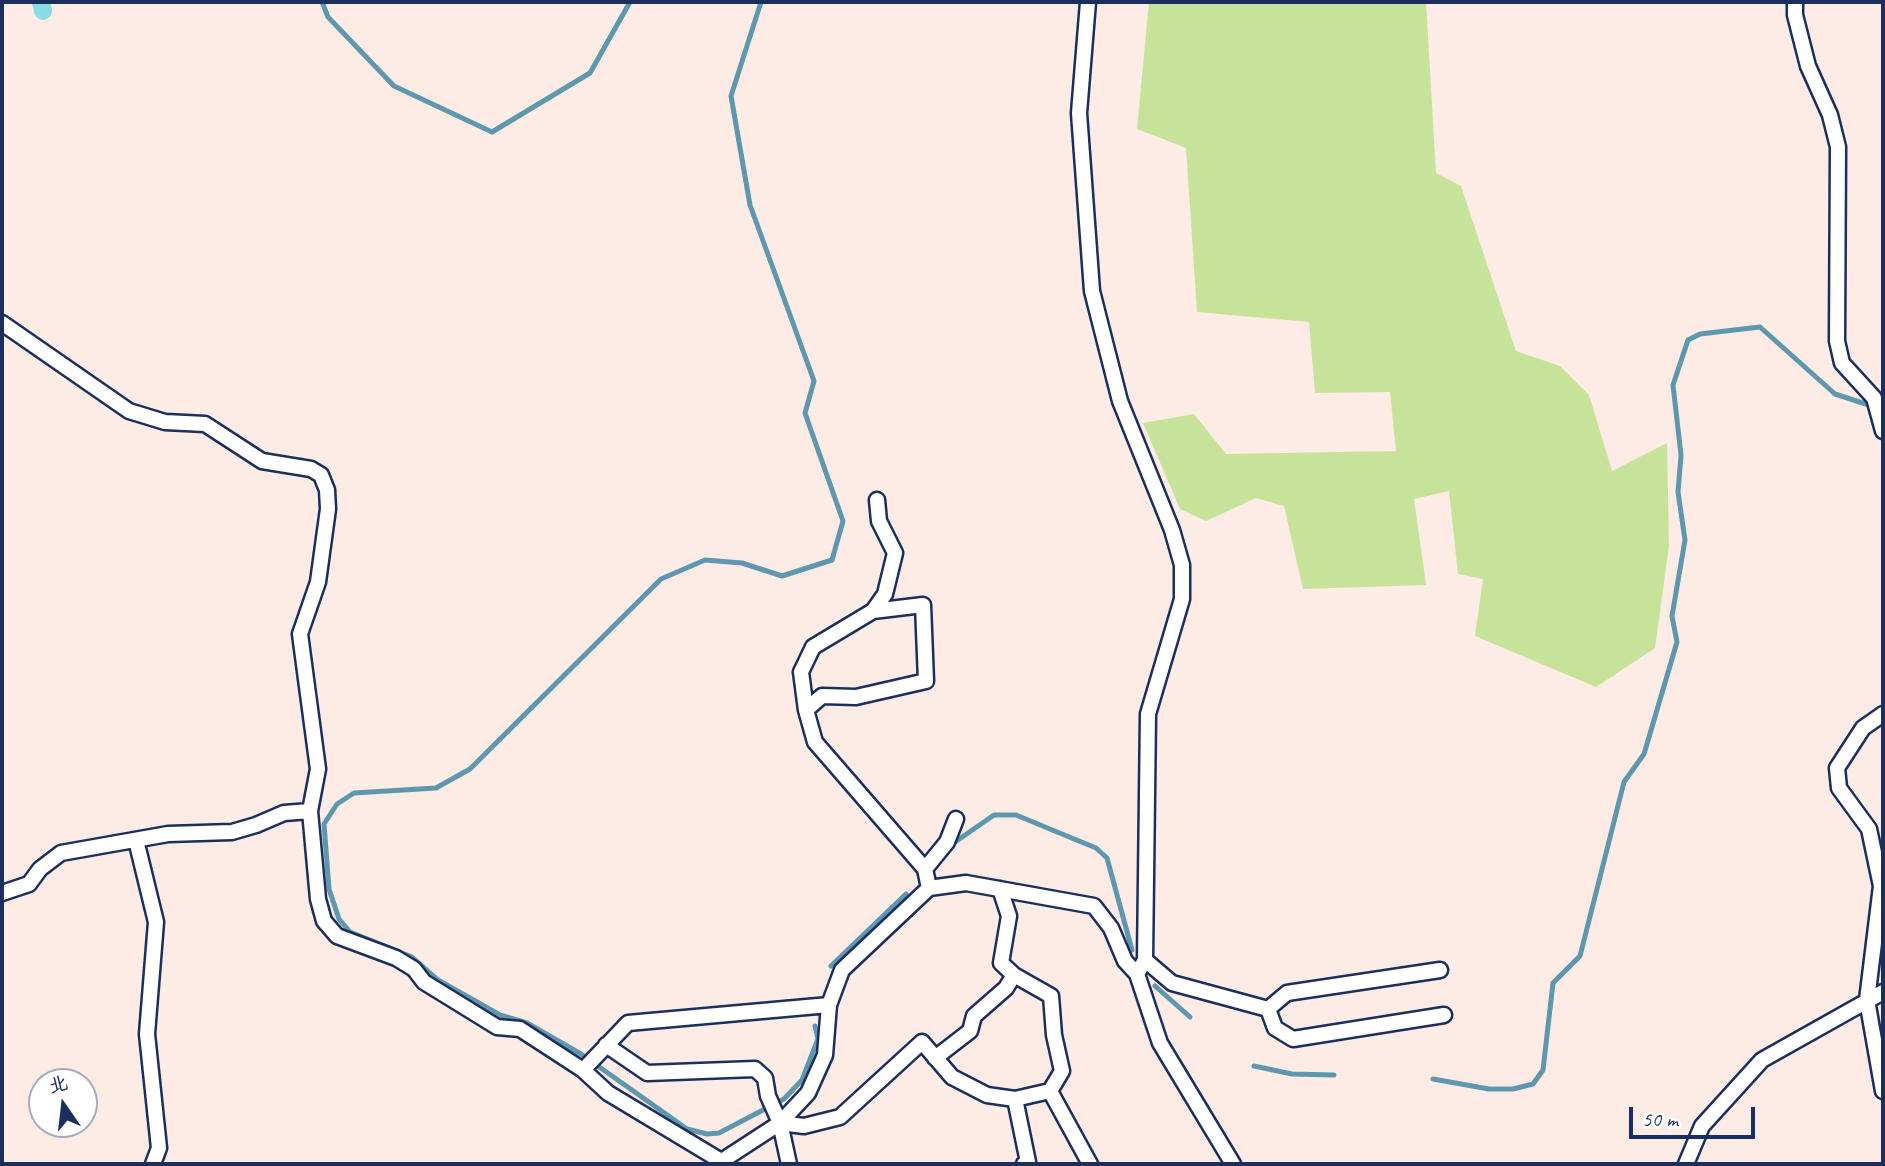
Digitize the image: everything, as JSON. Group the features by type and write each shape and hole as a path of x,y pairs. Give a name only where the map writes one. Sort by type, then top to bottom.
{"street":[{"path":"1088,2 1079,113 1092,291 1120,401 1172,530 1182,565 1182,599 1148,714 1145,960 1137,974"},
{"path":"1795,2 1795,15 1808,66 1830,116 1838,147 1837,341 1842,363 1874,398 1883,431"},
{"path":"2,323 129,411 165,422 205,424 262,461 311,469 321,475 327,490 328,509 318,582 300,634 318,769 310,811 318,899 324,921 337,936 396,958 414,969 424,982 497,1027 520,1029 584,1068 608,1093 719,1163 808,1093 825,1055 829,1004 842,970 929,888 966,883 1094,906 1111,928 1125,961 1137,974 1160,1043 1233,1164"},
{"path":"877,500 879,521 895,553 885,594 873,611 813,647 801,673 806,710 815,742 925,869 929,888"},
{"path":"806,710 822,696 856,697 926,681 923,605 873,611"},
{"path":"1883,714 1863,728 1837,768 1839,788 1869,829 1881,886 1867,1000 1883,1091"},
{"path":"2,893 29,884 40,869 61,853 168,834 232,832 284,813 310,811"},
{"path":"925,869 947,842 956,819"},
{"path":"136,840 156,922 147,1034 159,1148 153,1164"},
{"path":"778,1118 804,1126 840,1117 922,1042 952,1077 987,1095 1015,1099 1049,1091 1062,1071 1054,1035 1051,996 1014,975 1001,963 1009,916 1000,889"},
{"path":"1145,960 1171,983 1268,1009"},
{"path":"1268,1009 1287,993 1440,970"},
{"path":"936,1058 970,1031 974,1016 1006,988 1014,975"},
{"path":"1686,1164 1702,1126 1762,1060 1883,992"},
{"path":"584,1068 628,1023 829,1004"},
{"path":"1268,1009 1275,1028 1293,1039 1444,1015"},
{"path":"601,1049 647,1073 755,1069 765,1078 789,1164"},
{"path":"1049,1091 1090,1164"},
{"path":"1015,1099 1028,1162 1024,1164"}],"green space":[{"path":"1149,2 1426,2 1436,173 1461,186 1516,351 1560,366 1589,395 1612,471 1667,443 1669,546 1655,648 1596,687 1475,636 1483,579 1458,574 1449,491 1414,499 1426,585 1303,589 1284,506 1256,498 1206,521 1180,509 1143,423 1194,414 1226,454 1396,451 1390,392 1315,393 1309,322 1197,312 1186,148 1137,129"}],"waterway":[{"path":"41,2 43,11"},
{"path":"322,2 328,17 394,86 492,132 590,73 630,2"},
{"path":"761,2 731,96 750,205 814,381 805,413 843,521 832,560 782,576 742,563 705,560 661,579 470,769 436,788 354,793 337,804 324,824 329,889 339,919 350,932 412,957 438,980 500,1015 527,1023 581,1054 687,1129 707,1134 719,1133 784,1099 802,1080 818,1039 815,1026"},
{"path":"1433,1079 1489,1089 1513,1089 1533,1084 1543,1070 1553,983 1580,956 1624,782 1644,754 1677,642 1672,616 1685,540 1678,492 1681,455 1673,385 1688,340 1700,334 1760,327 1835,394 1875,407"},
{"path":"955,842 994,815 1016,815 1096,848 1107,858 1132,950"},
{"path":"831,966 906,894"},
{"path":"1155,986 1190,1017"},
{"path":"1254,1066 1292,1074 1334,1075"}]}
